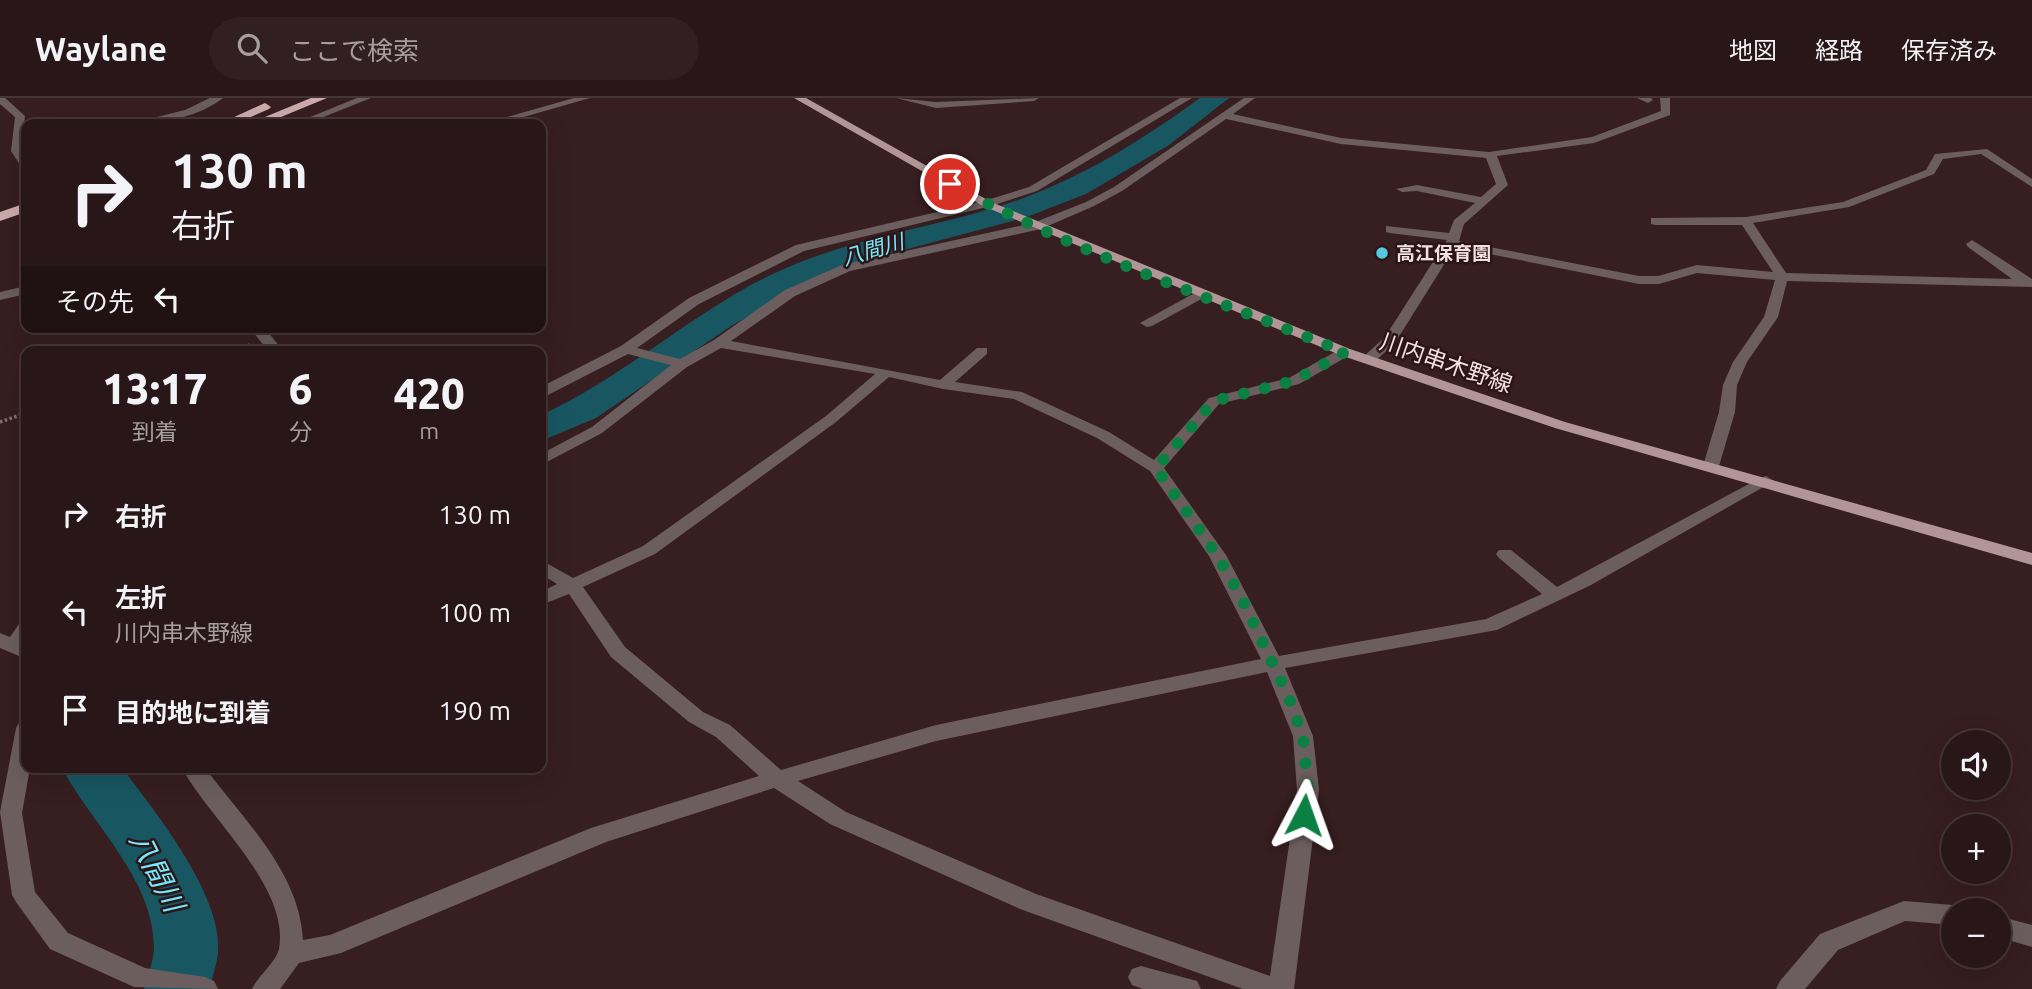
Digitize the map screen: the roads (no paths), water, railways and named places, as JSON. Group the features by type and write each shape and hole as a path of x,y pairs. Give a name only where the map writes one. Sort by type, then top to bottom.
{"highway":[{"path":"237,119 283,98"},
{"path":"253,119 304,98"},
{"path":"267,119 321,98"},
{"path":"0,217 21,209"}],"main road":[{"name":"川内串木野線","path":"799,98 987,204 1345,352 1523,413 2032,559"}],"street":[{"path":"156,119 188,112 218,98"},
{"path":"310,119 366,98"},
{"path":"507,119 585,98"},
{"path":"901,98 936,106 1034,98"},
{"path":"546,390 625,349 694,301 800,248 987,204 1033,189 1187,98"},
{"path":"546,457 597,430 682,364 719,343 790,293 846,268 1037,226 1090,204 1118,189 1250,98"},
{"path":"1223,115 1341,141 1492,155 1612,135 1665,113 1665,98"},
{"path":"0,99 20,116 21,150"},
{"path":"323,114 332,119"},
{"path":"1655,221 1746,221 1845,205 1930,172 1940,156 1983,151 2032,184"},
{"path":"1368,360 1390,340 1452,240 1458,223 1502,185 1490,158 1492,155"},
{"path":"1402,189 1417,188 1483,201"},
{"path":"1711,466 1727,412 1730,385 1740,362 1771,317 1782,277 1746,221"},
{"path":"1390,229 1639,280 1659,280 1697,269 1782,277 2030,283"},
{"path":"1972,244 2030,283"},
{"path":"0,296 21,291"},
{"path":"1147,323 1200,294"},
{"path":"719,343 886,372 943,385 1017,395 1047,406 1103,435 1156,468 1217,555 1242,599 1289,698 1303,736 1308,790 1281,989"},
{"path":"625,349 682,364"},
{"path":"943,385 982,351"},
{"path":"1156,468 1214,401 1294,381 1345,352"},
{"path":"546,597 649,550 831,419 886,372"},
{"path":"291,954 332,945 598,835 936,733 1271,664 1490,625 1555,594 1766,481"},
{"path":"1505,554 1555,594"},
{"path":"546,569 573,586 618,652 696,717 723,731 777,779 838,818 1028,902 1275,989"},
{"path":"21,756 11,813 24,895 59,941 144,979 205,989"},
{"path":"197,773 277,882 290,924 291,954 264,989"},
{"path":"1789,989 1829,942 1904,911 1941,914"},
{"path":"2011,930 2032,936"},
{"path":"1141,976 1188,989"}],"waterway":[{"name":"八間川","path":"546,427 595,402 719,319 795,276 862,251 1013,212 1076,187 1132,157 1216,98"},
{"name":"八間川","path":"94,773 136,830 181,908 186,950 177,989"}],"place":[{"name":"高江保育園","path":"1382,253"}]}
